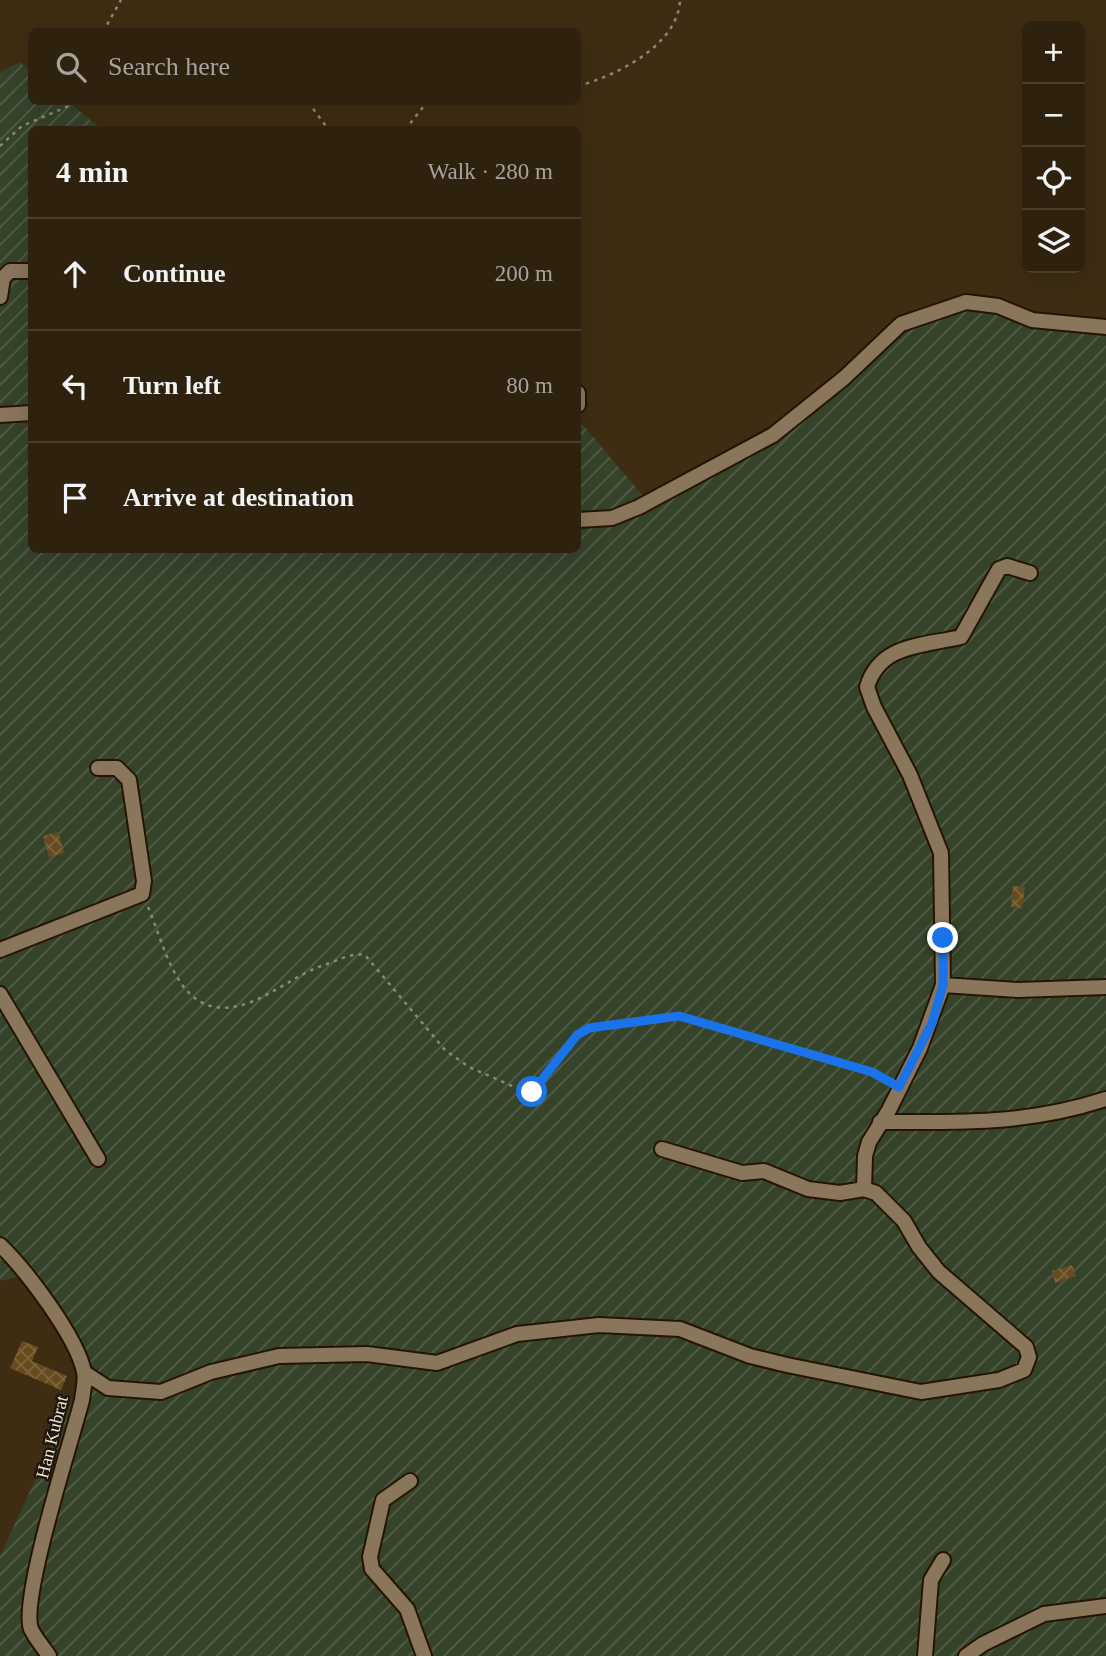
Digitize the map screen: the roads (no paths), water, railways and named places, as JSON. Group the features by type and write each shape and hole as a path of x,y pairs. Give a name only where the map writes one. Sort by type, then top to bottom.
{"street":[{"path":"0,297 3,278 10,271 28,271"},
{"path":"581,520 612,518 639,507 773,435 844,378 901,324 966,302 998,306 1032,320 1106,327"},
{"path":"0,415 28,413"},
{"path":"864,1189 865,1156 932,1023 943,985 942,853 911,775 874,707 867,687 877,664 891,653 961,637 999,569 1007,566 1030,573"},
{"path":"0,950 142,894 144,881 129,779 117,768 98,768"},
{"path":"943,985 1018,990 1106,987"},
{"path":"0,994 98,1158"},
{"path":"880,1122 1008,1121 1071,1110 1106,1099"},
{"path":"0,1245 31,1277 85,1373 108,1388 161,1392 212,1372 279,1356 367,1354 437,1363 517,1334 599,1325 680,1329 774,1362 921,1392 999,1380 1024,1370 1029,1357 1026,1347 939,1272 919,1247 904,1221 876,1192 864,1189 840,1193 808,1189 764,1171 742,1173 662,1149"},
{"name":"Han Kubrat","path":"49,1656 31,1629 29,1613 39,1557 82,1399 85,1373"},
{"path":"410,1481 383,1500 370,1557 372,1569 379,1579 407,1609 424,1656"},
{"path":"925,1656 931,1580 943,1560"},
{"path":"966,1656 983,1644 1044,1615 1106,1606"}]}
